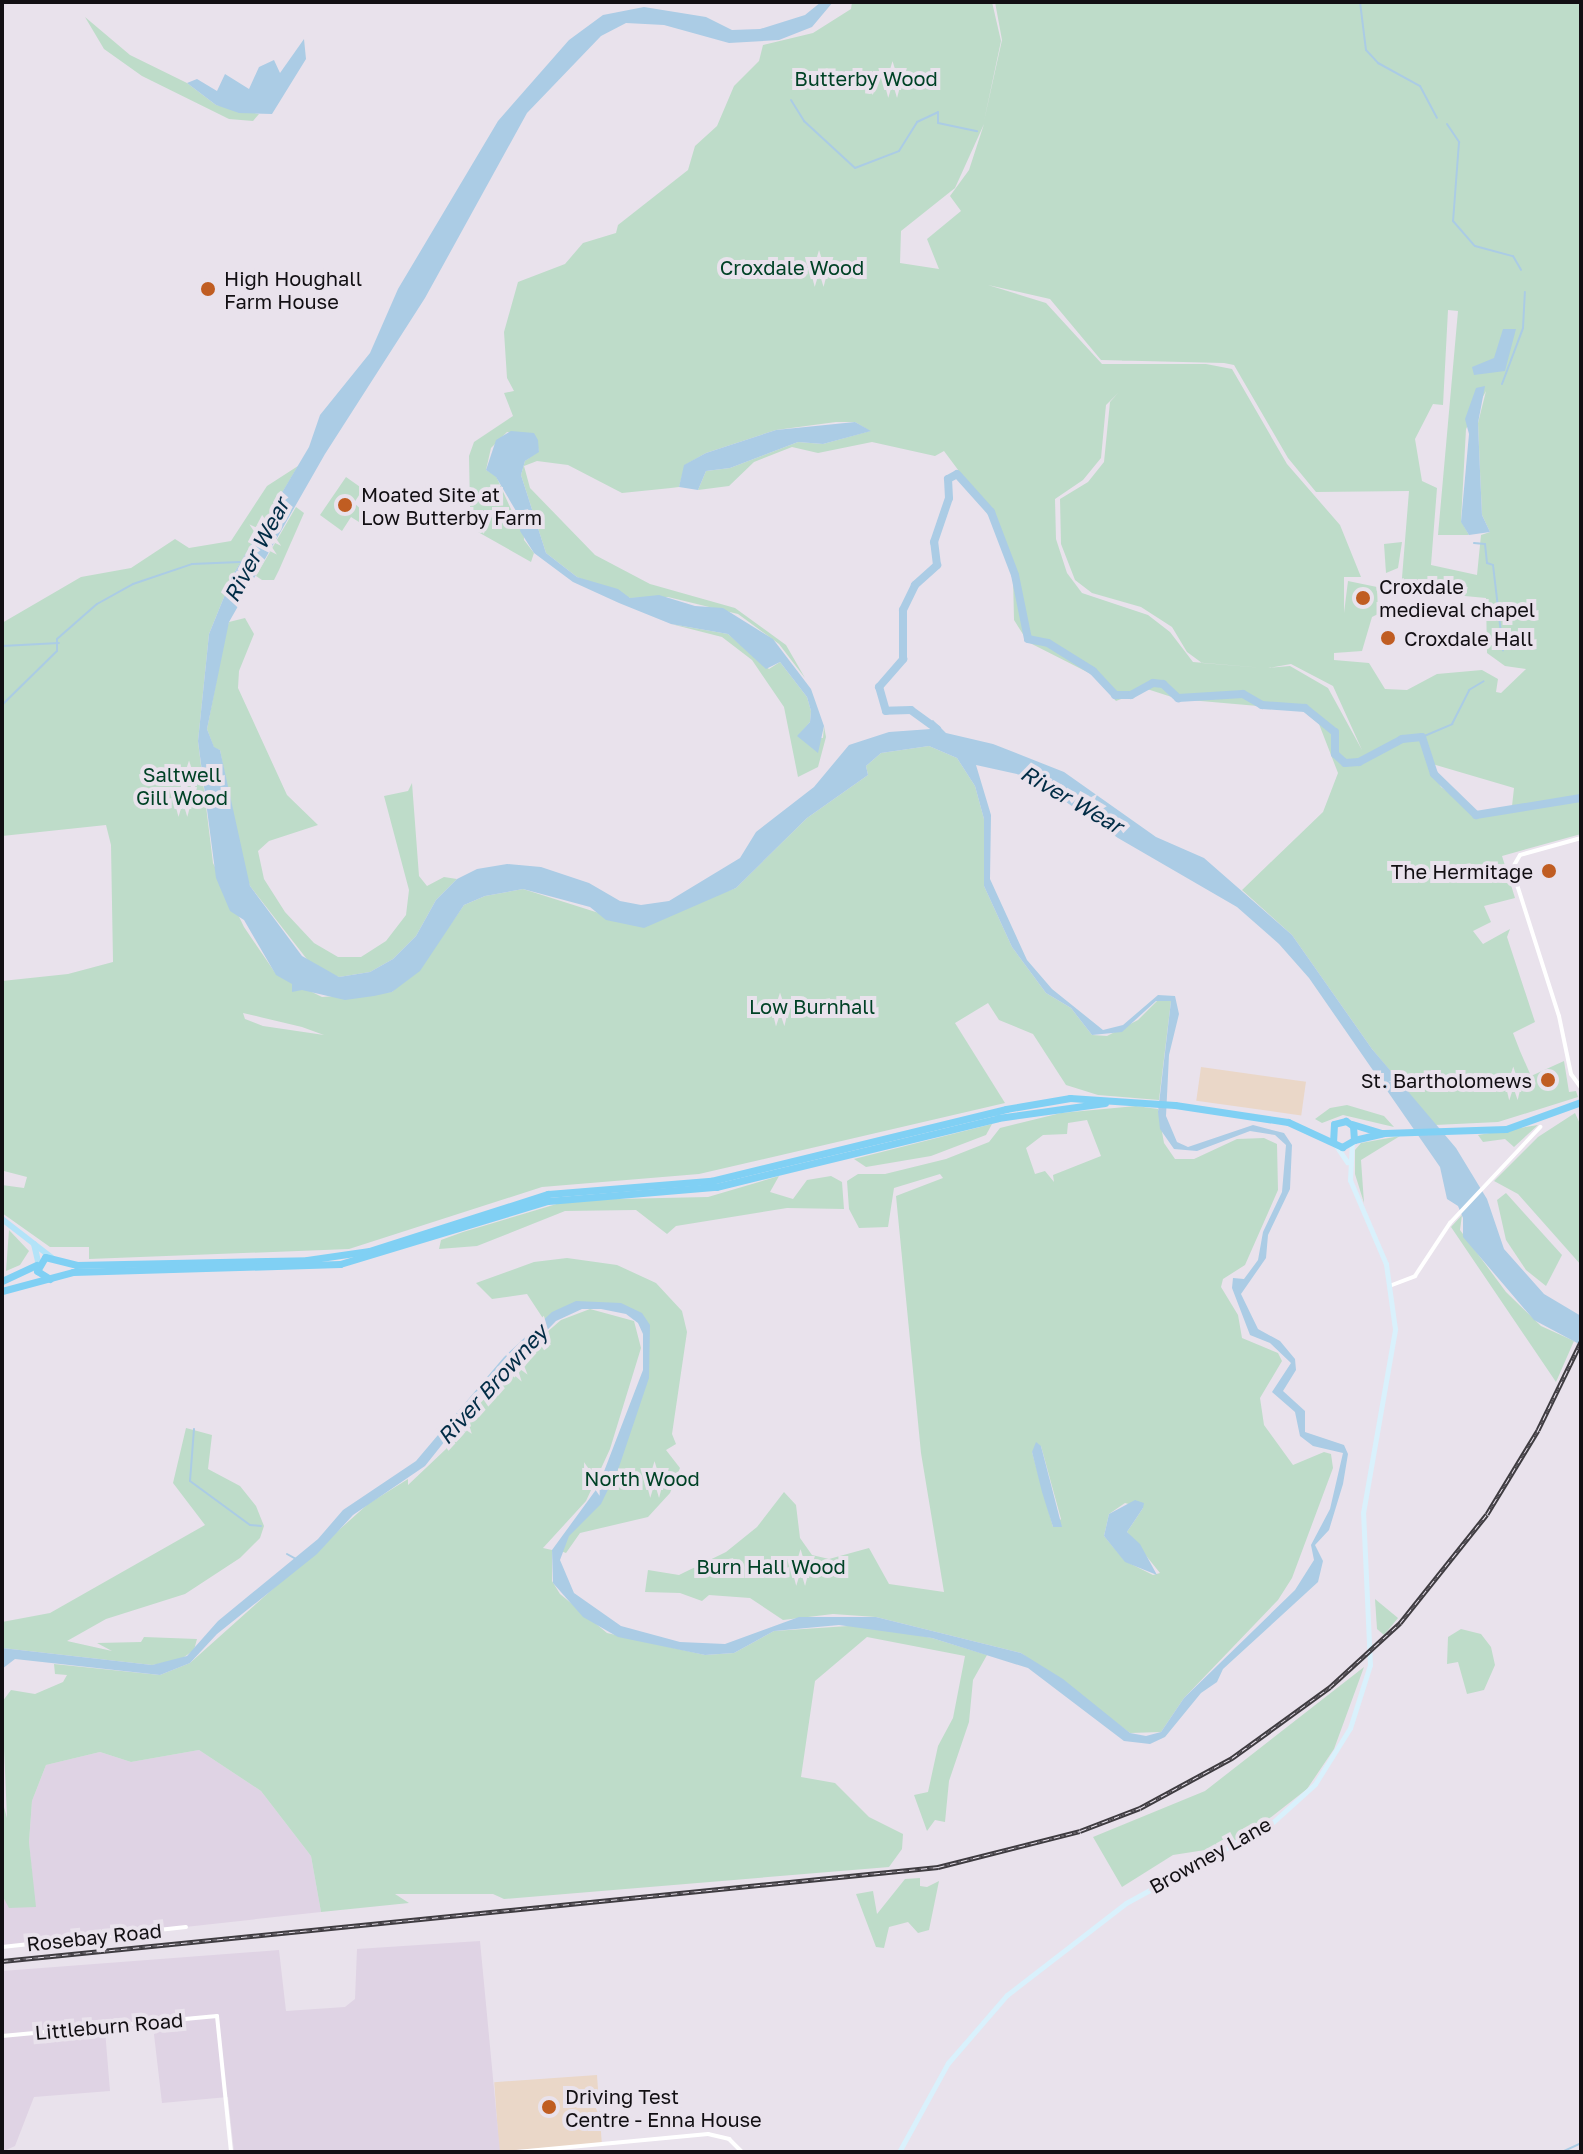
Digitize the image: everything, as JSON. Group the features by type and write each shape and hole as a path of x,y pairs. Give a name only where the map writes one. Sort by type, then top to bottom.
{"highway":[{"path":"2,1281 53,1258 76,1265 326,1259 369,1251 548,1194 711,1181 1006,1109 1070,1098 1175,1105 1313,1130 1331,1128 1338,1122 1350,1123 1384,1133"},
{"path":"2,1291 53,1278 340,1264 548,1201 716,1187 1010,1115 1122,1101"},
{"path":"1313,1130 1334,1143 1353,1142 1384,1133 1519,1126 1581,1102"},
{"path":"1350,1123 1353,1142"},
{"path":"1331,1128 1334,1143"},
{"path":"53,1258 53,1278"},
{"path":"38,1264 41,1276 53,1278"}],"main road":[{"path":"1347,1163 1353,1142"},
{"path":"1334,1143 1347,1163"},
{"name":"Browney Lane","path":"899,2152 948,2063 1007,1995 1126,1903 1261,1830 1315,1784 1350,1728 1370,1665 1363,1513 1394,1356 1392,1285 1352,1187 1347,1163"},
{"path":"2,1219 53,1258"},
{"path":"34,1244 38,1264"}],"street":[{"path":"1581,838 1520,855 1513,863 1513,876 1552,993 1571,1074 1581,1088"},
{"path":"1392,1285 1415,1276 1483,1185 1540,1127"},
{"name":"Rosebay Road","path":"2,1947 186,1927"},
{"name":"Littleburn Road","path":"2,2036 217,2016 231,2152"},
{"path":"517,2152 708,2134 729,2139 742,2152"}],"shaded area":[{"path":"1201,1067 1306,1082 1301,1115 1196,1101"},
{"path":"199,1750 261,1791 311,1856 321,1912 2,1947 2,1895 35,1907 29,1842 32,1801 46,1765 100,1752 131,1762"},
{"path":"480,1941 500,2152 234,2152 228,2097 162,2103 153,2026 105,2030 110,2091 34,2097 15,2146 2,2152 2,1971 279,1950 286,2011 345,2007 355,1999 357,1949"},
{"path":"597,2075 602,2144 499,2151 494,2082"}],"green space":[{"path":"852,2 992,2 1001,41 984,121 1002,40 995,2 1581,2 1581,834 1502,856 1515,898 1484,906 1491,922 1473,931 1483,944 1510,929 1507,937 1535,1022 1513,1033 1520,1051 1531,1076 1564,1061 1569,1092 1576,1091 1578,1097 1498,1122 1435,1125 1372,1049 1292,935 1242,890 1323,812 1338,773 1319,724 1302,710 1178,699 1147,689 1116,701 1093,675 1028,642 1014,620 1013,575 985,506 944,451 935,456 872,442 818,453 792,447 754,462 729,486 698,490 706,471 730,468 798,442 823,444 870,431 855,422 836,422 776,430 706,453 685,465 679,487 622,493 568,465 537,461 524,466 530,488 595,555 650,584 735,608 786,645 805,678 779,644 738,614 668,597 630,598 577,577 546,553 521,475 525,461 539,451 534,434 507,432 491,448 486,470 496,476 515,518 523,515 524,540 534,553 531,562 478,532 470,508 469,456 474,442 513,416 504,393 514,391 507,378 504,332 518,282 565,264 583,243 616,233 618,225 688,170 695,146 717,126 734,86 759,61 763,45 813,33 851,9","holes":["984,124 969,170 950,196 961,211 927,239 939,269 900,263 901,231 955,188","988,285 1050,299 1101,360 1234,365 1288,458 1316,492 1409,491 1401,590 1486,598 1487,653 1505,666 1526,669 1501,693 1496,692 1498,679 1482,670 1437,674 1407,690 1385,689 1369,663 1334,660 1334,653 1362,651 1372,617 1378,614 1377,587 1348,581 1344,613 1344,577 1361,577 1340,525 1287,464 1232,369 1206,364 1102,364 1046,303","1448,310 1458,311 1438,535 1469,535 1461,521 1466,429 1486,391 1478,423 1482,515 1490,532 1481,535 1477,575 1431,565 1437,488 1422,481 1415,439 1433,404 1443,405","1118,393 1110,402 1104,462 1088,482 1060,499 1061,544 1075,580 1092,593 1141,607 1172,627 1187,652 1202,663 1193,662 1170,632 1148,615 1082,593 1067,573 1056,539 1055,499 1083,480 1101,458 1106,405","1291,664 1333,686 1362,750 1328,688 1290,666 1268,668","1429,763 1514,788 1512,806 1479,813 1441,787"]},
{"path":"85,17 130,55 187,83 216,105 259,114 253,121 229,119 142,76 104,49"},
{"name":"Low Burnhall","path":"298,466 233,575 209,634 198,741 213,863 244,927 276,974 322,997 392,992 430,954 464,905 485,896 523,889 602,914 717,895 736,888 807,818 868,775 866,766 881,753 929,746 957,758 975,786 984,819 984,886 1012,947 1046,993 1071,1008 1092,1035 1107,1036 1138,1020 1157,1001 1171,1001 1159,1100 1098,1095 1066,1085 1033,1034 999,1020 988,1003 955,1023 1005,1103 699,1174 542,1187 349,1249 89,1259 89,1247 50,1247 2,1213 2,1185 24,1188 27,1177 4,1171 2,1180 2,981 68,974 113,962 111,845 106,825 2,836 2,623 81,577 131,568 175,539 189,548 231,541 267,486","holes":["243,1013 324,1035 263,1026 245,1019"]},
{"path":"346,477 363,489 354,503 365,513 359,522 351,517 342,531 320,515"},
{"path":"296,507 304,513 279,570 274,580 262,580 256,576"},
{"path":"1402,542 1398,568 1386,573 1384,544"},
{"name":"Saltwell Gill Wood","path":"245,618 254,634 239,671 238,688 287,795 318,825 269,841 258,851 264,879 285,912 314,943 338,957 361,957 386,941 406,915 409,890 384,796 408,791 412,783 419,876 427,886 444,877 457,879 436,900 416,936 393,959 370,972 339,977 313,967 250,886 242,863 220,750 214,748 207,729 229,622"},
{"path":"671,624 728,634 769,669 780,662 807,697 811,711 810,722 798,736 823,738 824,726 826,737 818,767 798,777 784,707 752,660 722,637"},
{"path":"1347,1105 1384,1116 1394,1127 1343,1115 1322,1123 1315,1119 1330,1108"},
{"name":"Burn Hall Wood","path":"1136,1106 1158,1109 1164,1143 1175,1159 1194,1159 1237,1139 1264,1138 1277,1144 1278,1190 1245,1265 1223,1279 1221,1287 1238,1315 1242,1338 1278,1353 1282,1361 1260,1398 1264,1425 1293,1465 1324,1452 1331,1454 1333,1468 1292,1578 1278,1600 1184,1698 1161,1732 1130,1733 1021,1653 876,1617 833,1614 783,1620 750,1598 709,1595 702,1601 680,1593 645,1592 648,1570 679,1575 726,1552 757,1527 784,1492 796,1505 800,1538 812,1555 829,1559 869,1548 889,1584 944,1592 921,1453 896,1196 943,1178 940,1174 894,1188 888,1227 859,1228 849,1209 847,1181 858,1174 885,1174 946,1159 989,1142 1000,1128 1061,1113","holes":["1087,1120 1101,1156 1053,1175 1054,1182 1045,1171 1035,1174 1026,1148 1043,1135 1067,1134 1068,1123","1041,1446 1061,1519 1053,1527 1032,1452","1125,1503 1143,1508 1127,1532 1160,1573 1153,1575 1125,1561 1104,1536 1109,1514"]},
{"path":"1575,1113 1581,1126 1581,1265 1518,1194 1494,1181 1538,1137"},
{"path":"992,1124 986,1135 931,1156 866,1167 854,1159"},
{"path":"1538,1125 1514,1147 1505,1139 1483,1142 1478,1135"},
{"path":"1400,1136 1361,1160 1364,1203 1355,1174 1355,1150 1361,1143"},
{"path":"779,1176 770,1192 793,1199 807,1180 831,1176 842,1182 844,1209 787,1208 676,1226 667,1234 636,1210 565,1211 477,1246 439,1249 441,1240 570,1200 708,1197"},
{"path":"1506,1193 1562,1255 1546,1286 1526,1270 1506,1240 1497,1200"},
{"path":"1462,1215 1460,1230 1506,1292 1541,1326 1574,1341 1556,1382 1451,1227"},
{"path":"9,1230 29,1251 20,1265 6,1271"},
{"name":"North Wood","path":"567,1258 617,1265 656,1283 682,1311 687,1332 672,1434 676,1444 666,1450 680,1468 670,1493 648,1517 580,1533 566,1553 558,1550 562,1538 589,1512 645,1385 647,1336 632,1313 584,1304 546,1323 527,1294 492,1299 476,1283 534,1262"},
{"path":"590,1309 634,1321 641,1348 610,1449 586,1501 543,1548 552,1550 552,1581 560,1594 607,1633 705,1655 734,1653 774,1631 863,1625 932,1638 987,1655 973,1680 969,1722 949,1781 945,1822 935,1820 927,1831 914,1795 928,1792 938,1746 953,1718 965,1656 867,1637 815,1681 801,1777 835,1783 869,1817 903,1834 902,1849 889,1867 504,1899 493,1894 395,1894 409,1903 321,1912 311,1856 261,1791 199,1750 131,1762 100,1752 46,1765 32,1801 29,1842 36,1907 9,1908 2,1895 2,1800 7,1818 2,1702 11,1690 35,1694 63,1682 67,1675 55,1674 54,1664 160,1675 190,1663 368,1504 408,1479 408,1485 446,1449 465,1420 539,1339 561,1320"},
{"path":"186,1428 212,1435 208,1469 240,1486 256,1506 264,1526 260,1538 240,1558 185,1594 106,1619 67,1641 112,1651 97,1643 141,1642 144,1637 197,1639 194,1650 180,1660 152,1665 2,1648 2,1622 50,1613 205,1525 173,1483"},
{"path":"1375,1599 1398,1618 1384,1635 1377,1629"},
{"path":"1461,1629 1481,1634 1491,1647 1495,1665 1484,1690 1467,1694 1458,1662 1447,1664 1448,1637"},
{"path":"1364,1667 1334,1749 1307,1789 1252,1832 1218,1848 1173,1855 1122,1887 1093,1837 1205,1791"},
{"path":"920,1878 920,1886 927,1887 939,1881 929,1930 918,1933 908,1922 889,1927 884,1948 876,1947 856,1894 873,1891 877,1914 905,1879"}],"water":[{"path":"821,2 833,2 812,27 779,40 729,43 664,25 626,23 601,36 527,113 425,298 325,454 229,622 207,729 214,747 220,750 250,886 302,956 339,977 370,972 393,959 416,936 436,900 457,879 477,869 507,864 541,867 589,883 620,901 641,905 669,901 740,858 756,832 814,787 849,745 889,732 931,729 928,723 933,720 946,733 993,744 1064,772 1156,837 1204,858 1292,935 1372,1049 1456,1148 1487,1199 1504,1249 1544,1294 1581,1316 1581,1345 1534,1320 1463,1237 1463,1218 1458,1206 1447,1199 1440,1167 1309,978 1279,944 1237,907 1118,838 1030,777 976,765 991,815 990,879 1027,960 1052,989 1103,1030 1123,1025 1158,995 1175,996 1179,1014 1169,1055 1166,1116 1177,1142 1188,1147 1253,1125 1284,1133 1292,1145 1290,1189 1268,1235 1266,1258 1241,1294 1258,1329 1280,1341 1295,1359 1296,1370 1283,1391 1305,1411 1305,1432 1344,1445 1348,1454 1343,1484 1329,1530 1315,1545 1323,1561 1318,1582 1223,1669 1217,1682 1201,1693 1165,1737 1150,1744 1124,1741 1028,1668 932,1638 839,1625 774,1631 734,1653 705,1655 618,1637 583,1617 553,1583 552,1550 598,1487 643,1370 643,1334 638,1323 626,1314 601,1309 582,1309 556,1321 472,1407 425,1466 353,1515 317,1554 217,1634 190,1663 160,1675 15,1659 2,1669 2,1648 152,1665 187,1656 218,1621 318,1539 343,1510 416,1461 504,1357 552,1312 576,1301 621,1303 642,1313 650,1325 649,1378 619,1467 601,1504 569,1536 560,1560 574,1593 621,1626 680,1642 725,1644 799,1617 876,1617 1021,1653 1063,1679 1130,1733 1146,1736 1161,1732 1184,1698 1295,1590 1314,1560 1311,1545 1330,1509 1343,1453 1313,1446 1300,1436 1295,1412 1272,1392 1291,1363 1270,1343 1250,1335 1232,1288 1233,1278 1244,1279 1258,1260 1263,1232 1282,1192 1286,1145 1275,1135 1250,1131 1197,1151 1174,1149 1160,1129 1158,1112 1171,1001 1156,1001 1122,1032 1092,1035 1071,1008 1046,993 1012,947 984,886 984,819 975,786 957,758 929,746 881,753 866,766 868,775 807,818 736,888 644,928 606,920 590,907 523,889 485,896 464,905 420,971 392,992 374,996 345,1000 302,990 292,992 292,984 276,975 244,920 230,911 216,878 198,741 209,634 233,575 309,447 320,415 370,353 398,289 498,121 569,40 603,15 644,7 706,17 732,30 760,29 805,15"},
{"path":"304,39 306,59 272,114 239,113 216,105 187,83 197,79 217,91 225,74 249,89 259,67 274,60 280,73"},
{"path":"1503,329 1516,329 1505,371 1474,375 1472,367 1494,358"},
{"path":"1485,386 1478,423 1482,515 1490,532 1469,535 1461,522 1469,434 1465,419 1476,388"},
{"path":"855,422 871,431 823,444 798,442 730,468 706,471 698,490 679,487 684,465 706,453 776,430"},
{"path":"511,431 534,433 538,440 539,452 525,461 521,475 546,553 577,577 618,589 630,598 659,595 695,606 723,608 773,639 811,689 824,726 818,753 797,736 810,722 811,711 807,697 780,662 766,669 728,634 671,624 619,603 573,582 534,553 520,531 523,516 514,518 516,511 496,477 486,470 496,440"},
{"path":"1036,1442 1041,1446 1062,1527 1053,1527 1042,1492 1032,1452"},
{"path":"1135,1500 1144,1503 1143,1508 1127,1532 1140,1544 1157,1575 1125,1562 1104,1536 1109,1514"}],"waterway":[{"path":"1360,2 1366,50 1378,63 1420,86 1437,118"},
{"path":"791,100 804,121 855,168 899,151 917,122 938,112 938,123 977,131"},
{"path":"1447,124 1459,142 1453,221 1475,246 1513,256 1521,270"},
{"path":"1502,384 1523,328 1525,292"},
{"path":"937,729 911,710 886,711 879,687 903,659 903,610 915,585 937,565 934,542 949,498 948,479 957,474 991,512 1015,575 1028,639 1048,643 1093,671 1115,695 1131,695 1153,683 1163,684 1178,698 1243,694 1262,705 1305,708 1335,732 1335,754 1345,763 1359,762 1402,739 1422,737 1434,774 1476,815 1581,798"},
{"path":"1474,543 1485,544 1487,563 1493,565 1503,650"},
{"name":"River Wear","path":"2,705 57,651 57,639 97,604 133,584 192,564 240,562"},
{"path":"2,646 59,643"},
{"path":"1422,737 1452,724 1469,690 1484,681"},
{"path":"194,1429 190,1481 250,1525 261,1526"},
{"path":"287,1554 296,1559"},
{"path":"1562,2152 1581,2143"}],"railway":[{"path":"2,1961 938,1867 1080,1831 1140,1808 1232,1758 1330,1687 1400,1623 1487,1514 1538,1430 1581,1342"}],"place":[{"name":"High Houghall Farm House","path":"208,289"},
{"name":"Moated Site at Low Butterby Farm","path":"345,505"},
{"name":"Croxdale medieval chapel","path":"1363,598"},
{"name":"Croxdale Hall","path":"1388,638"},
{"name":"The Hermitage","path":"1549,871"},
{"name":"St. Bartholomews","path":"1548,1080"},
{"name":"Driving Test Centre - Enna House","path":"549,2107"}],"park label":[{"name":"Butterby Wood","path":"866,78"},
{"name":"Croxdale Wood","path":"792,267"}],"water label":[{"name":"River Browney","path":"492,1384"}]}
